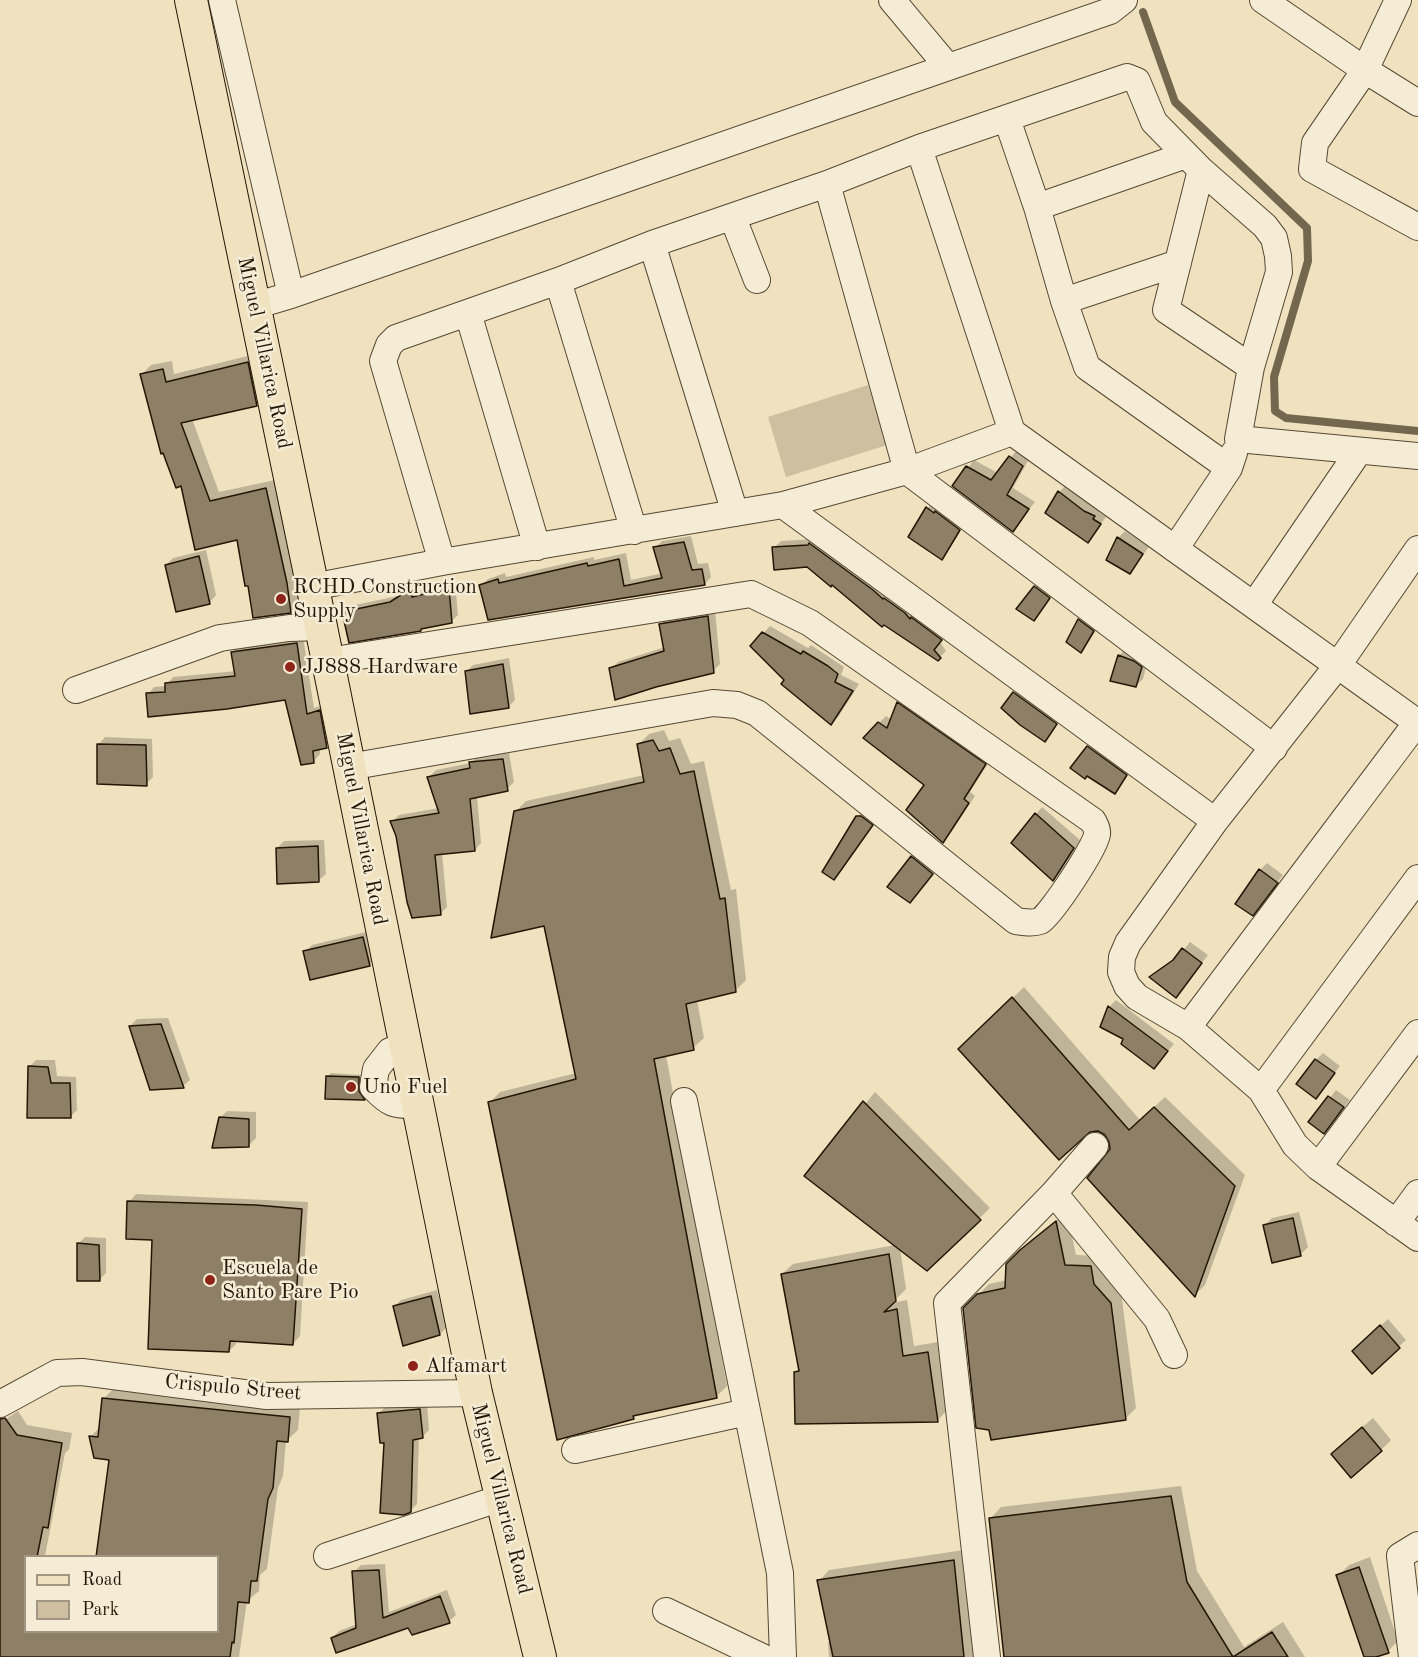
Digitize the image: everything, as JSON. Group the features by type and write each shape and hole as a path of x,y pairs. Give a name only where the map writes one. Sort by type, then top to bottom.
{"main road":[{"name":"Miguel Villarica Road","path":"191,0 476,1393 540,1657"}],"street":[{"path":"222,0 291,295"},
{"path":"892,0 948,67"},
{"path":"254,306 1110,11 1124,0"},
{"path":"1263,0 1365,70 1418,103"},
{"path":"1398,0 1365,70 1315,143 1312,169 1418,227"},
{"path":"442,562 383,361 389,345 396,338 558,281 652,244 827,184 919,148 1126,77 1137,81 1154,122 1194,162 1265,226 1274,237 1278,256 1279,272 1251,367 1238,439 1229,468 1175,549"},
{"path":"1006,119 1037,207 1064,301 1087,367 1229,468"},
{"path":"919,148 1012,432 1418,722 1188,1027"},
{"path":"1037,207 1194,162"},
{"path":"1194,162 1178,263 1166,310 1251,367"},
{"path":"827,184 908,471 1274,748"},
{"path":"733,218 758,280"},
{"path":"652,244 735,513"},
{"path":"1064,301 1178,263"},
{"path":"558,281 634,531"},
{"path":"468,313 537,548"},
{"path":"312,587 442,562 537,548 783,505 908,471 1012,432"},
{"path":"1238,439 1418,456"},
{"path":"1254,605 1359,451"},
{"path":"783,505 1215,821"},
{"path":"1418,549 1338,665 1215,821 1128,943 1122,957 1121,972 1126,986 1137,997 1188,1027 1261,1090 1295,1145 1318,1167 1418,1238"},
{"path":"328,662 751,594 810,623 1093,821 1098,832 1094,844 1075,876 1042,920 1030,923 1016,921 757,713 736,705 713,703 348,767"},
{"path":"76,690 220,638 288,628 321,627"},
{"path":"1261,1090 1418,878"},
{"path":"1318,1167 1418,1033"},
{"path":"684,1101 780,1573 783,1657"},
{"path":"987,1657 946,1303 1054,1193 1095,1146"},
{"path":"1054,1193 1157,1319 1174,1355"},
{"path":"1396,1223 1418,1193"},
{"name":"Crispulo Street","path":"0,1404 57,1373 74,1372 267,1396 476,1393"},
{"path":"575,1450 747,1412"},
{"path":"327,1556 501,1498"},
{"path":"1412,1657 1413,1630 1400,1556 1418,1545"},
{"path":"666,1611 762,1657"}],"green space":[{"path":"868,385 887,445 786,477 768,417"}],"building":[{"path":"248,362 257,406 181,423 210,501 266,488 287,583 291,613 253,618 237,540 195,550 181,486 176,488 163,453 161,454 140,374 163,369 166,382"},
{"path":"1009,456 1023,466 1007,495 1029,509 1013,532 952,486 966,466 991,480"},
{"path":"1058,491 1084,511 1095,516 1093,519 1101,524 1088,543 1045,513"},
{"path":"926,507 960,530 942,560 908,537"},
{"path":"1117,537 1143,554 1130,574 1106,560"},
{"path":"684,542 692,570 702,569 705,585 488,620 479,585 498,579 499,583 587,563 588,566 619,559 624,586 662,578 653,547"},
{"path":"809,543 910,619 911,617 942,640 934,650 941,658 938,661 884,625 882,627 807,567 774,570 772,547 808,545"},
{"path":"199,556 210,604 176,612 165,565"},
{"path":"1034,586 1050,598 1034,621 1016,609"},
{"path":"449,588 452,623 421,629 421,631 349,643 342,612 390,602 410,589 412,597"},
{"path":"708,616 714,673 615,700 609,668 664,651 659,624"},
{"path":"1078,619 1094,631 1081,653 1066,642"},
{"path":"762,632 801,654 803,651 828,666 838,674 835,682 853,691 831,725 781,684 784,680 750,646"},
{"path":"297,643 307,714 320,710 327,748 313,751 314,763 301,765 285,700 148,717 146,693 165,692 165,683 235,676 231,652"},
{"path":"1118,655 1142,667 1136,687 1110,681"},
{"path":"503,664 509,708 470,714 465,671"},
{"path":"1013,692 1057,724 1045,742 1020,725 1001,708"},
{"path":"897,702 986,764 964,799 969,803 943,843 906,810 924,785 863,738 878,722 887,728"},
{"path":"653,740 659,751 670,748 680,774 694,771 720,899 725,898 736,992 686,1004 694,1050 654,1059 717,1398 633,1416 634,1419 557,1440 488,1102 576,1079 544,926 491,938 514,811 644,782 637,744"},
{"path":"97,744 146,745 147,786 97,784"},
{"path":"1087,746 1127,775 1115,794 1087,776 1085,779 1070,768"},
{"path":"503,759 508,791 470,799 475,851 435,855 441,915 412,918 407,902 396,836 390,821 439,813 427,777 470,768 469,762"},
{"path":"1035,813 1074,848 1053,881 1011,843"},
{"path":"856,816 861,816 873,825 834,880 822,872"},
{"path":"318,846 319,882 277,884 276,848"},
{"path":"911,856 933,874 910,903 887,887"},
{"path":"1259,869 1278,883 1253,916 1235,904"},
{"path":"363,937 370,966 310,980 303,951"},
{"path":"1182,948 1202,963 1176,998 1149,977 1173,960"},
{"path":"1012,997 1129,1130 1154,1107 1235,1186 1195,1297 1087,1178 1110,1149 1105,1135 1098,1131 1090,1132 1059,1160 958,1049"},
{"path":"1108,1006 1168,1051 1154,1069 1121,1044 1123,1039 1100,1027"},
{"path":"161,1024 184,1088 150,1090 129,1026"},
{"path":"1315,1059 1335,1073 1316,1099 1296,1084"},
{"path":"28,1066 48,1067 51,1083 70,1083 71,1118 27,1118"},
{"path":"326,1076 359,1077 359,1091 365,1100 325,1099"},
{"path":"1328,1096 1344,1107 1324,1134 1308,1122"},
{"path":"863,1101 981,1220 927,1271 804,1176"},
{"path":"219,1117 249,1119 249,1147 212,1148"},
{"name":"Escuela de Santo Pare Pio","path":"127,1201 256,1205 302,1209 293,1345 230,1341 229,1352 148,1349 152,1240 126,1239"},
{"path":"1293,1218 1301,1256 1272,1263 1263,1225"},
{"path":"1056,1221 1065,1265 1091,1266 1094,1284 1111,1303 1126,1420 991,1440 989,1430 976,1428 963,1308 977,1294 1005,1288 1006,1264"},
{"path":"77,1243 99,1245 100,1281 77,1281"},
{"path":"889,1254 896,1301 884,1312 897,1309 903,1356 928,1352 938,1422 795,1424 794,1372 799,1371 781,1274"},
{"path":"431,1296 440,1335 403,1346 393,1306"},
{"path":"1380,1325 1400,1348 1372,1374 1352,1351"},
{"path":"102,1398 290,1417 288,1442 277,1441 273,1488 268,1499 257,1581 251,1581 249,1603 238,1602 234,1643 232,1642 230,1657 0,1657 0,1419 5,1418 17,1435 62,1443 48,1528 43,1527 37,1555 24,1555 24,1633 219,1633 219,1555 96,1555 109,1460 94,1458 89,1436 98,1437"},
{"path":"420,1409 423,1438 413,1440 411,1512 404,1515 380,1513 384,1443 380,1443 377,1413"},
{"path":"1362,1427 1382,1451 1351,1478 1331,1454"},
{"path":"1171,1496 1187,1582 1233,1657 1004,1657 989,1518"},
{"path":"954,1560 964,1657 833,1657 817,1580"},
{"path":"1359,1567 1389,1653 1376,1657 1364,1657 1336,1575"},
{"path":"379,1570 383,1618 440,1596 450,1623 412,1635 408,1628 336,1653 331,1638 356,1628 352,1571"},
{"path":"1272,1632 1288,1657 1233,1657"}],"waterway":[{"path":"1143,12 1175,102 1307,228 1308,261 1274,377 1275,411 1286,418 1418,431"}],"place":[{"name":"RCHD Construction Supply","path":"281,599"},
{"name":"JJ888 Hardware","path":"290,667"},
{"name":"Uno Fuel","path":"351,1087"},
{"name":"Escuela de Santo Pare Pio","path":"210,1280"},
{"name":"Alfamart","path":"413,1366"}]}
